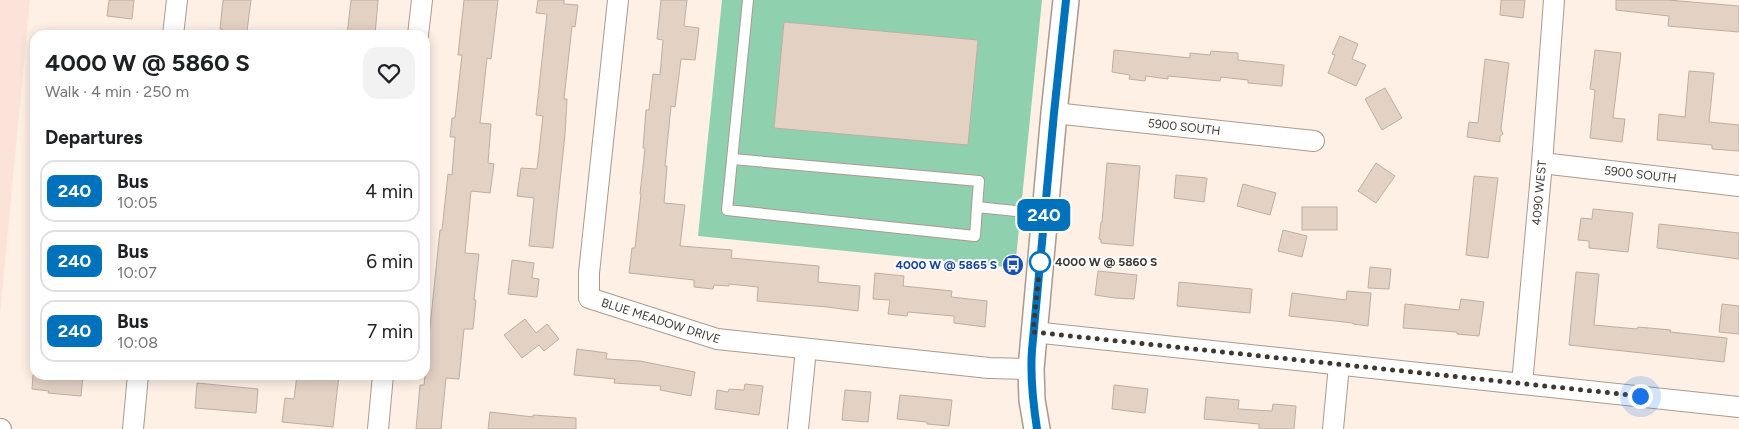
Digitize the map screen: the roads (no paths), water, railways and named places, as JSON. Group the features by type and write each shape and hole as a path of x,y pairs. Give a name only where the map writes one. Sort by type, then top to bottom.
{"street":[{"path":"174,30 177,0"},
{"path":"419,30 422,0"},
{"name":"BLUE MEADOW DRIVE","path":"618,0 589,273 589,298 717,339 989,368 1030,369"},
{"path":"1037,429 1032,400 1030,369 1066,0"},
{"name":"4090 WEST","path":"1522,384 1542,163 1554,0"},
{"name":"5900 SOUTH","path":"1054,113 1314,141"},
{"name":"5900 SOUTH","path":"1542,163 1739,186"},
{"path":"1033,332 1739,407"},
{"path":"798,429 806,349"},
{"path":"1333,429 1339,365"},
{"path":"133,429 138,380"},
{"path":"378,429 383,380"}],"lane":[{"path":"732,158 979,181 975,236 727,210 732,158 748,0"},
{"path":"977,207 1044,214"}],"place":[{"name":"4000 W @ 5860 S","path":"1040,262"},
{"name":"4000 W @ 5865 S","path":"1013,265"}]}
